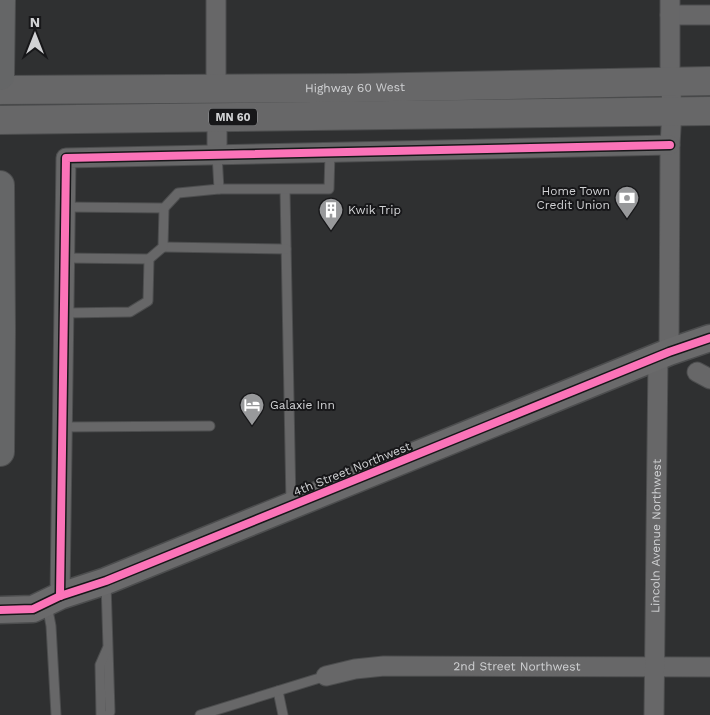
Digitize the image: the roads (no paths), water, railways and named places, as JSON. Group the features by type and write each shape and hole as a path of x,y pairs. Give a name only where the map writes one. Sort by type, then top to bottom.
{"highway":[{"path":"0,76 1,0"},
{"path":"0,185 0,452"}],"main road":[{"name":"Highway 60 West","path":"0,90 216,89 710,81"},
{"name":"MN 60","path":"0,120 710,111"}],"street":[{"path":"216,0 216,89"},
{"path":"670,8 710,15"},
{"name":"Lincoln Avenue Northwest","path":"654,715 672,112 670,8"},
{"path":"217,117 217,154"},
{"path":"54,599 61,427 66,158 670,145"},
{"name":"4th Street Northwest","path":"0,610 32,608 106,581 710,338"},
{"name":"2nd Street Northwest","path":"326,676 355,669 384,666 710,667"}],"lane":[{"path":"163,247 164,208 178,193 219,188 329,189 330,152"},
{"path":"217,154 219,188"},
{"path":"285,190 291,506"},
{"path":"64,207 164,208"},
{"path":"64,258 149,259 163,247 286,249"},
{"path":"64,313 130,312 148,300 149,259"},
{"path":"61,427 210,426"},
{"path":"106,581 110,712 108,715"},
{"path":"54,599 51,626 56,715"},
{"path":"100,715 100,665 108,648"},
{"path":"200,715 227,711 278,691 326,676"},
{"path":"278,691 283,715"}],"place":[{"name":"Home Town Credit Union","path":"627,219"},
{"name":"Kwik Trip","path":"331,231"},
{"name":"Galaxie Inn","path":"252,426"}]}
